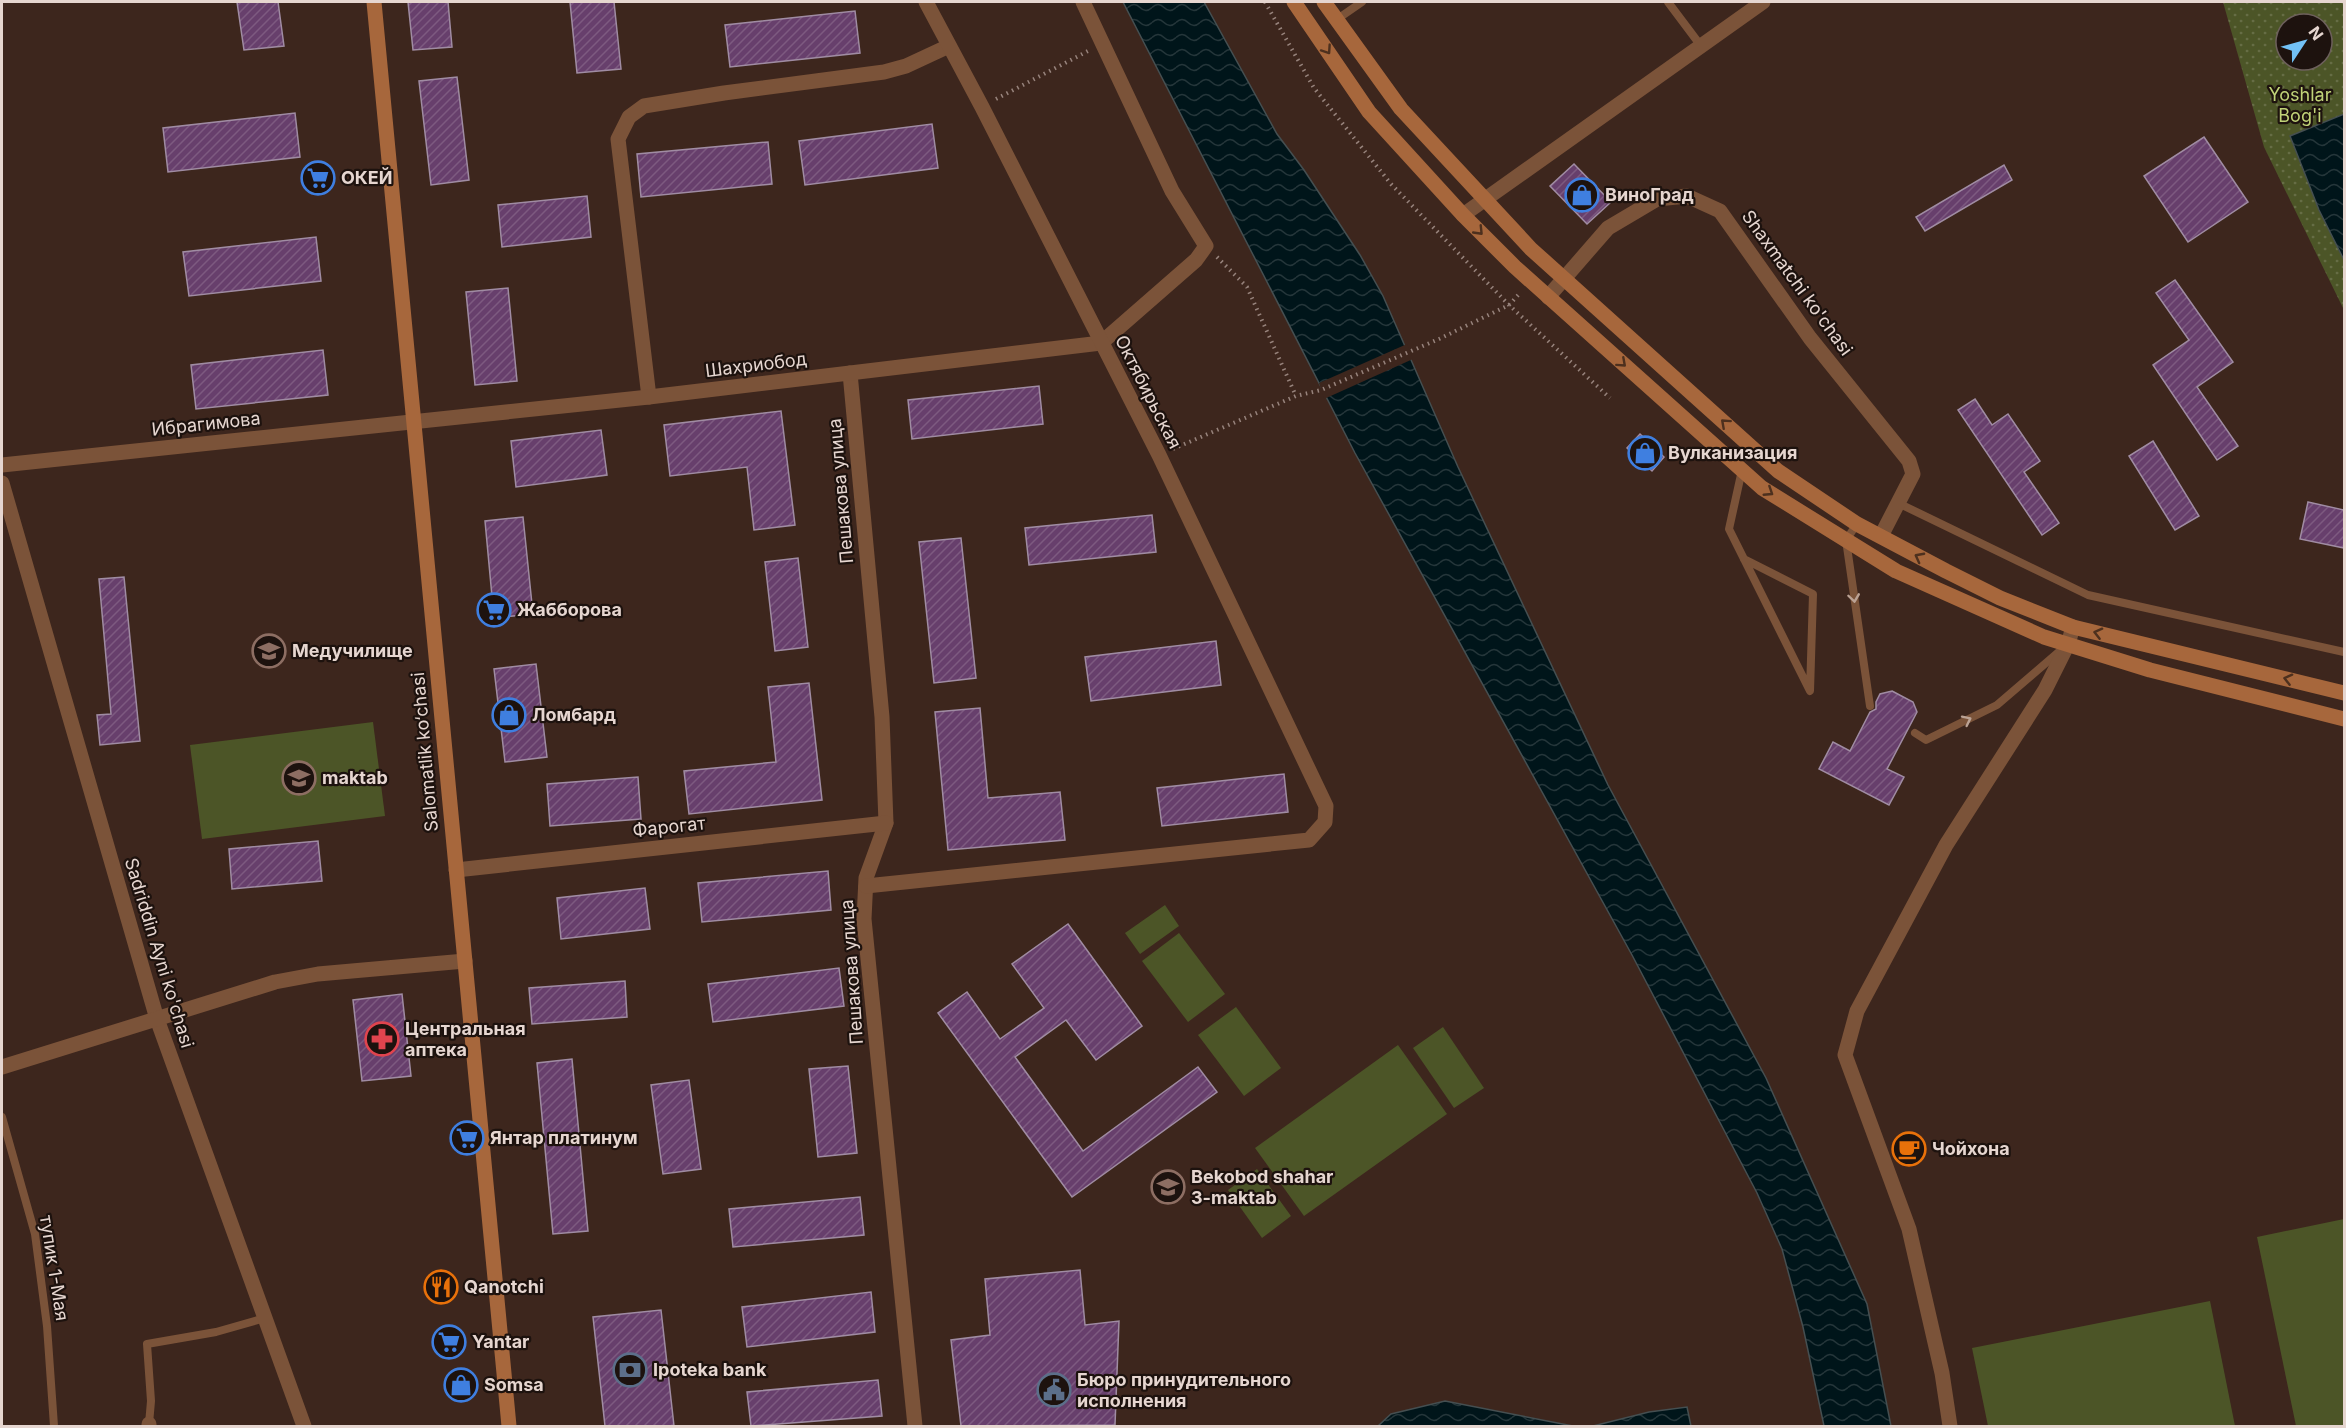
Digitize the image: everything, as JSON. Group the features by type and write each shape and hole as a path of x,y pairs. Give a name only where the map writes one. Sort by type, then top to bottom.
{"main road":[{"name":"Salomatlik ko‘chasi","path":"374,2 509,1426"},
{"path":"1294,2 1369,112 1463,215 1530,281 1762,488 1896,571 2044,637 2150,670 2344,719"},
{"path":"1324,2 1401,109 1531,249 1778,471 1857,524 1881,537 2000,598 2073,627 2344,693"}],"street":[{"name":"Октябирьская","path":"866,886 1309,840 1325,822 1326,806 1159,455 926,2"},
{"path":"1083,2 1172,191 1193,229 1206,246 1196,260 1101,343"},
{"path":"1463,215 1763,2"},
{"path":"649,397 618,139 629,117 644,106 655,104 884,72 906,66 949,46"},
{"name":"Shaxmatchi ko'chasi","path":"1548,297 1608,228 1657,199 1687,196 1720,211 1810,338 1909,461 1913,474 1881,537"},
{"name":"Шахриобод","path":"415,421 649,397 1101,343"},
{"name":"Пешакова улица","path":"850,373 882,717 886,823 866,879 866,931 915,1426"},
{"name":"Ибрагимова","path":"2,465 415,421"},
{"name":"Sadriddin Ayni ko'chasi","path":"2,483 157,1019 304,1426"},
{"path":"1950,1426 1942,1373 1909,1228 1845,1055 1857,1011 1946,845 2045,690 2068,644 2073,627"},
{"name":"Фарогат","path":"456,870 886,823"},
{"path":"2,1067 275,982 318,974 465,961"}],"lane":[{"path":"1336,20 1362,2"},
{"path":"1668,2 1701,46"},
{"path":"1742,470 1729,529 1744,559 1810,691 1813,594 1744,559"},
{"path":"1898,503 2088,595 2344,652"},
{"path":"1857,524 1846,540 1870,706"},
{"path":"1915,733 1926,740 1997,705 2068,644"},
{"name":"тупик 1-Мая","path":"2,1117 35,1234 46,1326 54,1426"},
{"path":"148,1425 151,1401 147,1344 216,1332 264,1318"}],"path":[{"path":"1265,2 1314,88 1390,184 1509,305 1611,398"},
{"path":"982,107 1102,44"},
{"path":"1206,246 1247,287 1296,396"},
{"path":"1159,455 1296,396 1321,390 1439,339 1509,305 1530,281"}],"green space":[{"name":"Yoshlar Bog'i","path":"2223,2 2344,2 2344,310 2264,147"},
{"path":"373,722 385,816 202,839 190,745"},
{"path":"1165,905 1179,926 1140,954 1125,933"},
{"path":"1179,933 1225,994 1188,1022 1142,961"},
{"path":"1236,1007 1281,1068 1244,1096 1198,1035"},
{"path":"1443,1027 1484,1088 1454,1108 1413,1048"},
{"path":"1398,1045 1447,1114 1304,1216 1255,1148"},
{"path":"1257,1169 1291,1216 1262,1238 1228,1190"},
{"path":"2344,1219 2344,1426 2296,1426 2257,1237"},
{"path":"2210,1301 2235,1426 1988,1426 1972,1348"}],"water":[{"path":"1123,2 1204,2 1277,134 1304,170 1360,255 1383,296 1458,467 1608,785 1766,1078 1867,1304 1891,1426 1824,1426 1803,1327 1782,1249 1757,1193 1632,955 1355,453"},
{"path":"2344,114 2344,260 2319,210 2290,136"},
{"path":"1445,1401 1573,1426 1378,1426 1391,1414"},
{"path":"1687,1407 1691,1426 1593,1426 1649,1412"}],"pier":[{"path":"1407,344 1413,359 1324,399 1319,383"}],"building":[{"path":"237,2 278,2 284,46 244,50"},
{"path":"408,2 448,2 452,47 413,50"},
{"path":"570,2 614,2 621,69 577,73"},
{"path":"855,11 860,53 730,67 725,25"},
{"path":"457,77 469,180 431,185 419,81"},
{"path":"295,113 300,157 168,172 163,128"},
{"path":"932,124 938,168 805,185 799,141"},
{"path":"2204,137 2248,202 2188,242 2144,176"},
{"path":"768,142 772,184 641,197 637,154"},
{"path":"1574,164 1611,202 1587,224 1550,186"},
{"path":"2004,165 2012,180 1925,231 1916,217"},
{"path":"587,196 591,237 502,247 498,205"},
{"path":"316,237 321,281 189,296 183,252"},
{"path":"2175,280 2233,362 2197,387 2238,446 2217,460 2153,365 2189,340 2156,293"},
{"path":"508,288 517,381 475,385 466,292"},
{"path":"323,350 328,395 196,409 191,365"},
{"path":"1039,386 1043,424 912,439 908,400"},
{"path":"1975,399 1992,425 2008,414 2040,461 2024,472 2059,523 2042,535 1958,410"},
{"path":"781,411 795,525 754,530 747,467 670,476 664,425"},
{"path":"601,430 607,475 516,487 511,441"},
{"name":"Вулканизация","path":"1640,434 1664,457 1652,471 1627,448"},
{"path":"2153,441 2199,516 2175,530 2129,456"},
{"path":"2308,502 2344,510 2344,548 2300,539"},
{"path":"1152,515 1156,552 1029,565 1025,528"},
{"path":"523,517 533,614 494,618 485,521"},
{"path":"961,538 976,678 934,683 919,542"},
{"path":"798,558 808,647 775,651 765,562"},
{"path":"124,577 140,741 100,745 97,715 111,714 99,579"},
{"path":"1216,641 1221,685 1091,701 1085,657"},
{"path":"536,664 547,757 505,762 494,669"},
{"path":"809,683 822,800 689,814 684,771 776,762 768,687"},
{"path":"1892,691 1913,702 1917,712 1887,769 1904,777 1889,805 1819,769 1833,742 1850,751 1870,712 1876,709 1876,702 1880,694"},
{"path":"980,708 988,798 1060,792 1065,840 948,850 935,712"},
{"path":"1284,774 1288,812 1162,826 1157,788"},
{"path":"638,777 641,819 550,826 547,784"},
{"path":"318,841 322,881 232,889 229,849"},
{"path":"828,871 831,910 702,922 698,883"},
{"path":"645,888 650,929 561,939 557,898"},
{"path":"1068,924 1142,1026 1096,1060 1066,1020 1015,1057 1083,1151 1198,1067 1217,1092 1072,1197 938,1013 967,992 1000,1039 1044,1008 1012,964"},
{"path":"839,968 844,1006 713,1022 708,984"},
{"path":"625,981 627,1017 532,1024 529,988"},
{"path":"402,994 411,1076 362,1081 353,1000"},
{"path":"572,1059 588,1231 553,1234 537,1063"},
{"path":"848,1066 857,1153 818,1157 809,1069"},
{"path":"689,1080 701,1169 663,1174 651,1085"},
{"path":"860,1197 864,1235 733,1247 729,1209"},
{"path":"1080,1270 1085,1325 1119,1321 1115,1425 961,1426 951,1340 990,1335 985,1279"},
{"path":"871,1292 875,1332 747,1347 742,1307"},
{"path":"661,1310 674,1426 605,1426 593,1317"},
{"path":"878,1380 882,1416 751,1426 747,1392"}],"place":[{"name":"ОКЕЙ","path":"318,178"},
{"name":"ВиноГрад","path":"1582,195"},
{"name":"Вулканизация","path":"1645,453"},
{"name":"Жабборова","path":"494,610"},
{"name":"Медучилище","path":"269,651"},
{"name":"Ломбард","path":"509,715"},
{"name":"maktab","path":"299,778"},
{"name":"Центральная аптека","path":"382,1039"},
{"name":"Янтар платинум","path":"467,1138"},
{"name":"Чойхона","path":"1909,1149"},
{"name":"Bekobod shahar 3-maktab","path":"1168,1187"},
{"name":"Qanotchi","path":"441,1287"},
{"name":"Yantar","path":"449,1342"},
{"name":"Ipoteka bank","path":"630,1370"},
{"name":"Somsa","path":"461,1385"},
{"name":"Бюро принудительного исполнения","path":"1054,1390"}]}
